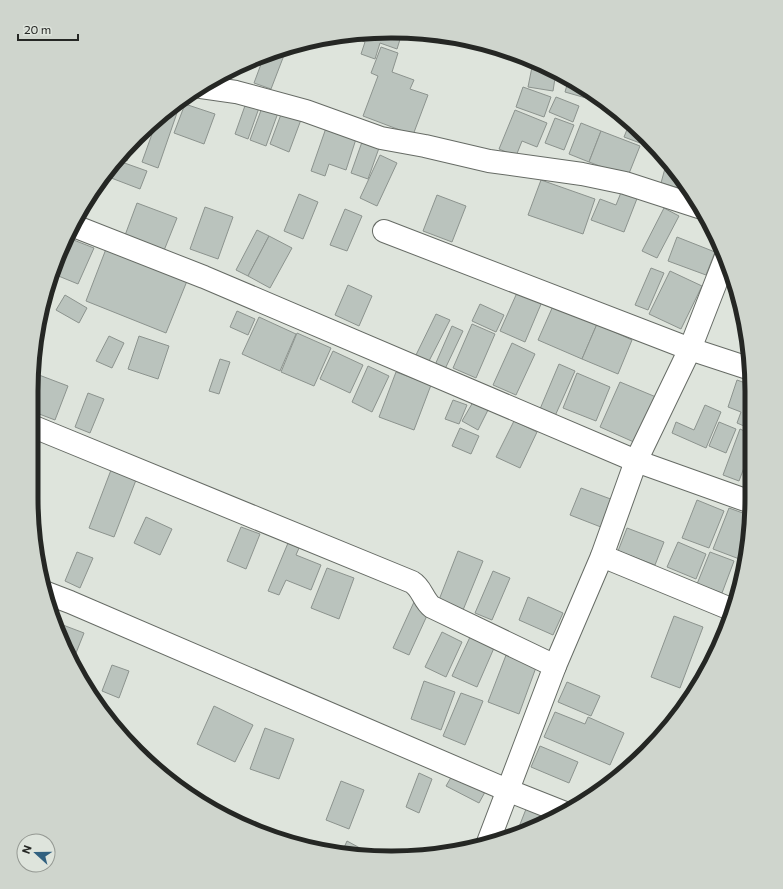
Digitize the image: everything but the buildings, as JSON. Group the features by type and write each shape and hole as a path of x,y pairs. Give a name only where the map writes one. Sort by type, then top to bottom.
{"street":[{"path":"210,88 236,92 306,111 381,138 425,146 488,161 582,174 618,181 691,204"},
{"path":"78,228 204,276 636,461 745,500"},
{"path":"384,231 690,350 744,367"},
{"path":"490,837 556,666 602,556 636,461 690,350 722,267"},
{"path":"38,429 412,582 419,586 428,604 432,607 556,666"},
{"path":"602,556 727,608"},
{"path":"52,595 507,790 557,810"}]}
